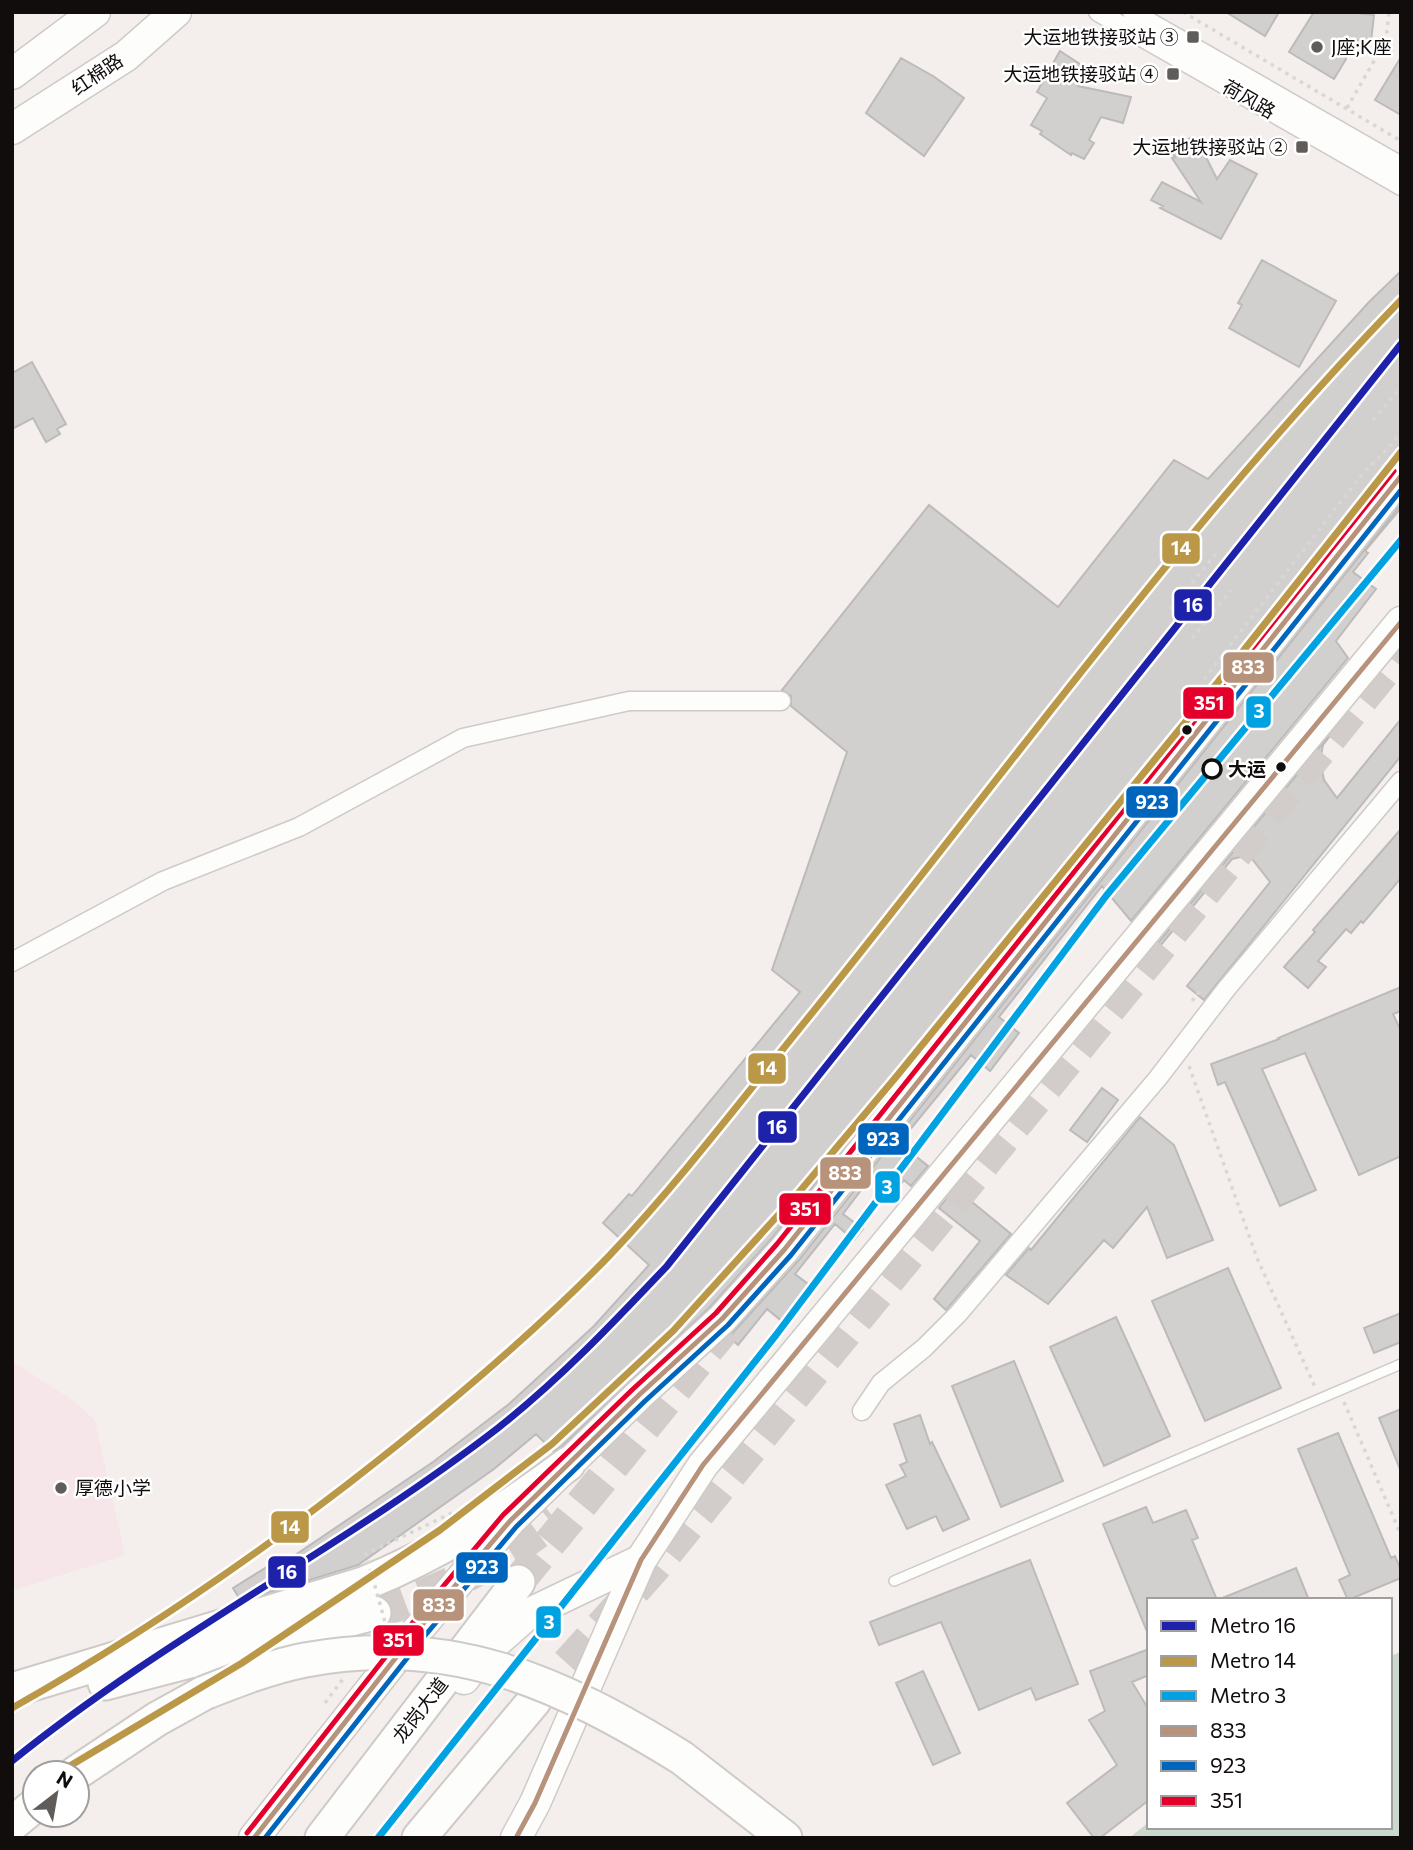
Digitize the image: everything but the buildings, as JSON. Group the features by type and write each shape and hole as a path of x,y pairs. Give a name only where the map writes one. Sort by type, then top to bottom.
{"highway":[{"path":"12,1690 363,1584 402,1568 487,1521 568,1464"},
{"name":"龙岗大道","path":"322,1838 519,1582"},
{"path":"12,1700 131,1678 375,1623"},
{"path":"91,1763 157,1718 204,1693 255,1673 329,1656 388,1652 437,1655 518,1674 561,1691 620,1720 682,1758 785,1838"},
{"path":"419,1838 534,1701"}],"main road":[{"path":"12,74 96,12"},
{"name":"红棉路","path":"12,129 126,56 176,12"},
{"path":"254,1838 460,1578 510,1521 722,1319 784,1250 1401,476"},
{"path":"516,1838 535,1803 641,1560 704,1465 1401,622"},
{"path":"337,1838 484,1653 528,1614 641,1560"}],"street":[{"name":"荷风路","path":"1098,12 1401,186"},
{"name":"荷风路","path":"1132,12 1401,166"},
{"path":"12,962 163,881 299,827 463,738 629,701 781,701"},
{"path":"862,1411 881,1383 924,1348 958,1314 1158,1078 1227,988 1401,781"}],"lane":[{"path":"894,1581 1401,1364"}],"path":[{"path":"1183,12 1401,141"},
{"path":"1346,108 1386,40 1389,12"},
{"path":"1330,426 1385,361"},
{"path":"1373,420 1401,387"},
{"path":"1204,678 1359,478 1391,448 1401,430"},
{"path":"1170,609 1219,550"},
{"path":"1192,638 1231,590"},
{"path":"1192,1001 1203,987"},
{"path":"1188,1064 1253,1248 1320,1399"},
{"path":"1339,1390 1401,1535"},
{"path":"375,1623 385,1622 366,1554 456,1511"},
{"path":"325,1703 348,1673"}],"shaded area":[{"name":"厚德小学","path":"12,1361 78,1404 95,1421 125,1555 12,1591"},
{"path":"1401,1652 1401,1838 1129,1838 1147,1824 1147,1829 1392,1829 1392,1655"}],"tunnel":[{"path":"534,1701 653,1569 1401,651"},
{"path":"518,1582 725,1328"},
{"path":"374,1613 469,1575 514,1549 555,1519"}],"metro line":[{"name":"14","path":"12,1708 163,1616 307,1515 481,1376 609,1256 735,1109 1170,562 1245,472 1401,300"},
{"name":"16","path":"12,1761 131,1674 439,1472 521,1409 606,1329 667,1266 1401,344"},
{"name":"14","path":"81,1759 242,1663 440,1530 552,1444 673,1331 800,1191 896,1077 1240,655 1401,452"},
{"name":"3","path":"378,1838 776,1335 1106,896 1401,540"}],"transit line":[{"name":"351","path":"247,1833 409,1627 503,1515 716,1313 777,1244 1394,471"},
{"name":"833","path":"254,1838 416,1632 510,1521 639,1395 722,1319 784,1250 1401,476"},
{"name":"923","path":"265,1838 423,1638 516,1527 645,1401 728,1325 791,1255 1401,490"},
{"name":"833","path":"516,1838 535,1803 641,1560 703,1465 1401,622"}],"place":[{"name":"大运地铁接驳站 ③","path":"1193,37"},
{"name":"J座;K座","path":"1317,47"},
{"name":"大运地铁接驳站 ④","path":"1173,74"},
{"name":"大运地铁接驳站 ②","path":"1302,147"},
{"name":"大运","path":"1212,769"},
{"name":"厚德小学","path":"61,1488"}]}
